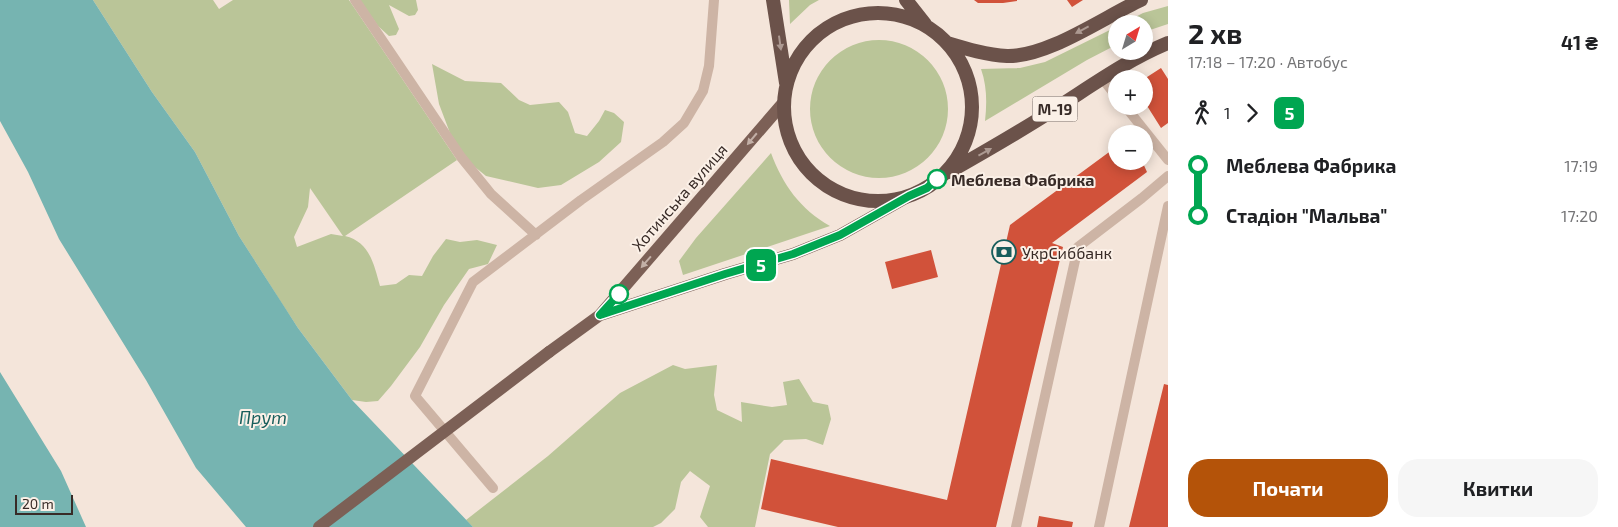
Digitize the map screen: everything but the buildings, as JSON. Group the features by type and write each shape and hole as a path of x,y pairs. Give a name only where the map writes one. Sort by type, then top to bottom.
{"highway":[{"name":"М-19","path":"773,0 786,86"},
{"name":"М-19","path":"906,0 927,27 947,43 955,54 965,71 970,91 972,104 969,130 965,143 955,161 942,176"},
{"name":"М-19","path":"947,43 1009,56 1034,52 1067,39 1124,5 1141,0"},
{"name":"М-19","path":"927,27 897,15 865,13 834,23 820,32 808,43 791,70 784,102 786,130 791,143 798,156 816,178 840,193 867,200 888,200 909,196 927,188 942,176 1011,137 1102,78 1150,50 1168,43"}],"main road":[{"name":"Хотинська вулиця","path":"319,527 600,315 784,102"},
{"name":"Хотинська вулиця","path":"600,315 793,254 840,235 909,196"}],"lane":[{"path":"354,0 461,157 491,194 536,235"},
{"path":"493,488 415,396 473,282 581,200 663,142 684,123 703,91 709,66 714,0"},
{"path":"1102,78 1108,86"},
{"path":"1131,115 1168,160"},
{"path":"1016,527 1078,247 1168,176"},
{"path":"1099,527 1168,206"}],"green space":[{"path":"93,0 213,0 219,9 233,0 349,0 457,160 345,236 360,243 370,255 380,286 396,284 409,275 422,276 433,256 446,239 460,242 477,240 497,245 488,264 469,269 444,305 420,347 378,401 352,400 298,328 239,236 195,152 152,92","holes":["310,188 343,236 331,234 297,247 294,237 308,207"]},
{"path":"360,0 416,0 418,10 415,15 409,16 389,5 399,29 396,35 389,36 378,26"},
{"path":"789,0 819,0 810,5 790,24"},
{"path":"1168,6 1168,24 1153,29 1153,15 1139,15"},
{"path":"1108,31 1108,49 985,121 986,95 981,69 1020,68 1045,62"},
{"path":"879,40 905,46 928,60 942,83 948,109 942,135 928,158 905,172 879,178 853,172 830,158 816,135 810,109 816,83 830,60 853,46"},
{"path":"432,64 465,81 501,83 519,100 530,105 559,102 568,112 575,133 587,136 605,110 614,113 624,122 621,142 599,162 561,185 538,188 486,176 470,163 450,133 439,104"},
{"path":"771,153 781,176 801,204 830,226 683,275 679,261 696,238"},
{"path":"673,365 685,369 717,365 714,395 717,410 742,422 741,402 772,407 787,405 783,382 799,379 813,402 828,405 831,419 823,445 806,439 784,440 770,454 755,527 708,527 700,517 710,486 690,471 681,482 675,509 661,523 653,527 473,527 466,520 548,456 620,393"}],"water":[{"name":"Прут","path":"0,0 93,0 152,92 195,152 239,236 298,328 352,400 473,527 246,527 196,468 146,380 59,239 28,172 0,121"},
{"path":"0,372 61,471 86,527 0,527"}],"bus line":[{"name":"5","path":"619,294 600,315 793,254 840,235 909,196 927,188 937,179"}],"place":[{"name":"Меблева Фабрика","path":"937,179"},
{"name":"УкрСиббанк","path":"1004,252"}]}
